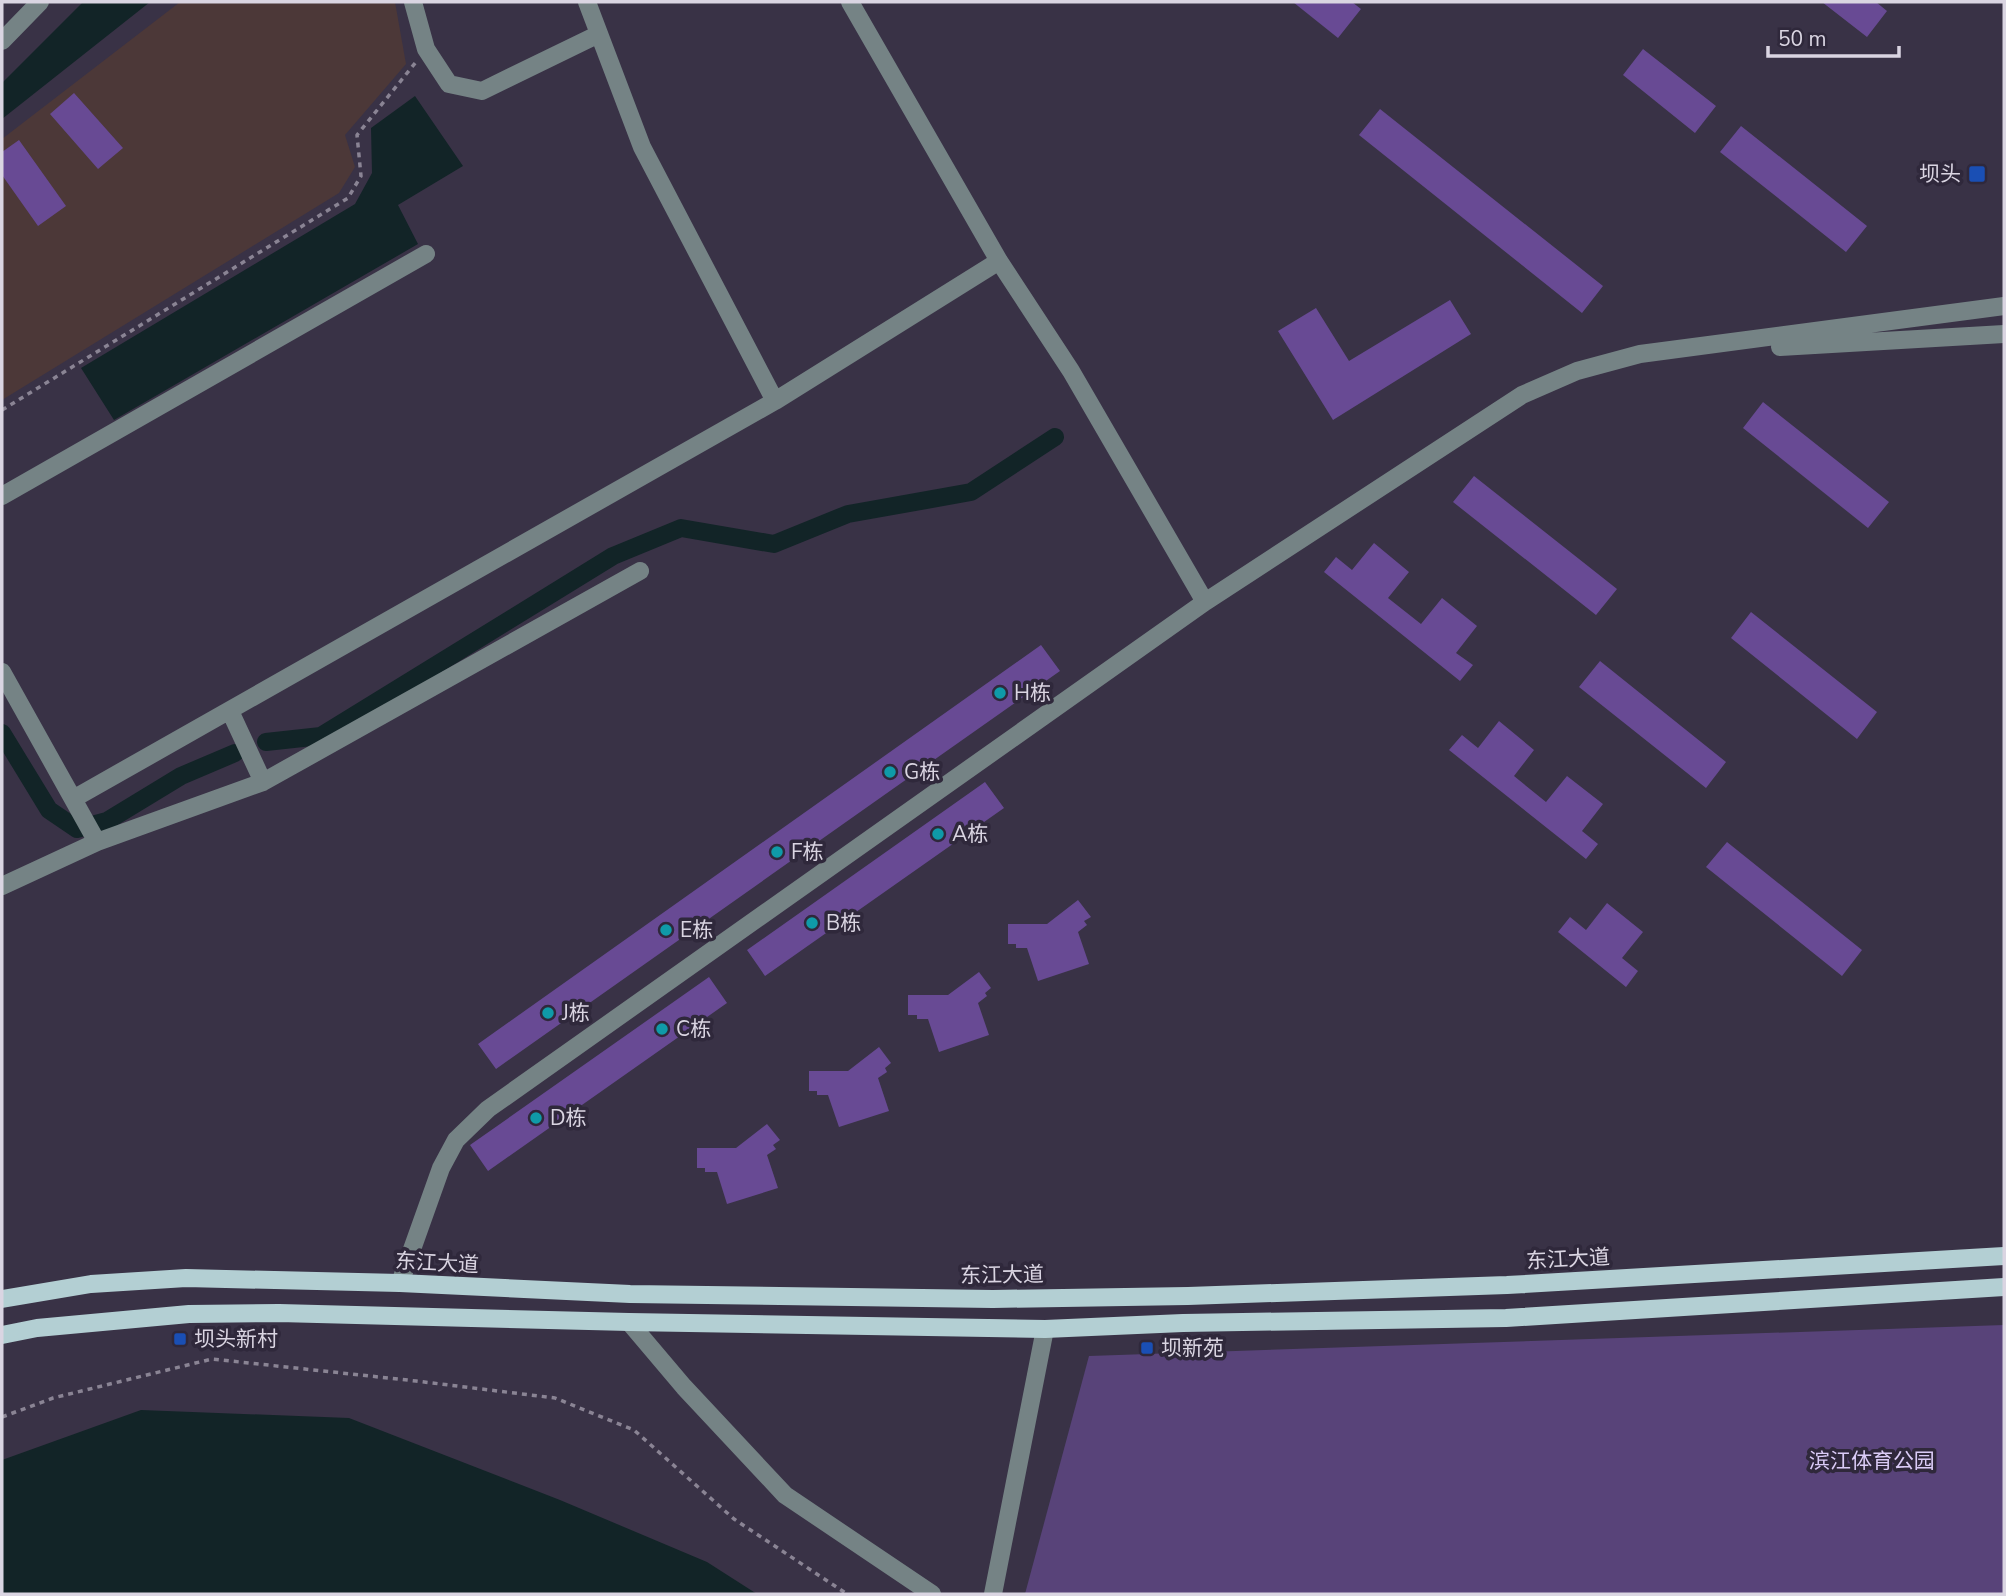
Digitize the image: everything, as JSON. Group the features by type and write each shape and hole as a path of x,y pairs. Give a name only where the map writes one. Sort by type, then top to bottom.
{"main road":[{"name":"东江大道","path":"2,1299 91,1284 186,1278 400,1283 630,1294 993,1298 1188,1296 1507,1285 2004,1256"},
{"path":"2,1335 37,1328 189,1314 279,1313 1045,1329 1183,1323 1506,1318 2004,1287"}],"street":[{"path":"2,41 40,2"},
{"path":"413,2 426,49 449,83 482,91 599,34"},
{"path":"587,2 642,147 775,401"},
{"path":"850,2 999,261 1071,371 1205,602"},
{"path":"2,496 426,254"},
{"path":"73,799 775,401 999,261"},
{"path":"400,1283 441,1168 456,1140 488,1109 1205,602 1522,395 1577,371 1640,354 2004,306"},
{"path":"1640,354 2004,334"},
{"path":"2,886 97,842 263,782 640,571"},
{"path":"2,672 97,842"},
{"path":"230,711 263,782"},
{"path":"629,1322 684,1387 785,1495 932,1594"},
{"path":"993,1594 1045,1329"}],"path":[{"path":"2,410 348,198 361,176 357,135 426,49"},
{"path":"2,1417 53,1398 212,1359 555,1398 634,1430 734,1519 847,1594"}],"shaded area":[{"path":"83,2 150,2 2,119 2,83"},
{"path":"180,2 395,2 406,64 345,135 355,167 339,193 2,400 2,139"},
{"path":"415,96 463,166 398,205 418,244 114,420 81,368 355,204 372,173 371,128"},
{"path":"141,1410 349,1418 560,1500 707,1562 757,1594 2,1594 2,1460"}],"green space":[{"name":"滨江体育公园","path":"2004,1325 2004,1594 1025,1594 1089,1356"}],"building":[{"path":"1293,2 1352,2 1361,9 1338,38"},
{"path":"1822,2 1876,2 1887,11 1867,37"},
{"path":"1643,49 1716,106 1695,133 1623,75"},
{"path":"74,93 123,148 98,169 50,114"},
{"path":"1380,109 1603,286 1582,313 1359,135"},
{"path":"1741,126 1867,226 1846,252 1720,152"},
{"path":"19,140 66,206 38,226 2,175 2,152"},
{"path":"1450,300 1471,334 1333,420 1278,331 1316,308 1349,361"},
{"path":"1763,402 1889,502 1868,528 1743,428"},
{"path":"1474,476 1617,589 1596,615 1453,502"},
{"path":"1374,543 1409,572 1388,598 1421,624 1442,598 1477,626 1456,653 1473,665 1460,681 1324,572 1336,557 1352,570"},
{"path":"1751,612 1877,712 1857,739 1731,638"},
{"path":"1041,645 1060,671 496,1069 478,1044"},
{"path":"1600,661 1726,762 1706,788 1579,687"},
{"path":"1499,721 1534,750 1514,776 1546,802 1567,776 1603,804 1582,831 1598,844 1586,859 1449,750 1462,735 1478,748"},
{"path":"985,782 1004,808 765,976 747,950"},
{"path":"1727,842 1862,950 1842,976 1706,867"},
{"path":"1078,900 1091,917 1084,921 1087,925 1078,932 1089,964 1038,981 1027,948 1016,948 1016,944 1008,944 1008,924 1047,924"},
{"path":"1607,903 1643,932 1622,958 1638,971 1626,987 1558,932 1570,917 1586,930"},
{"path":"979,972 991,988 985,993 987,996 978,1003 989,1035 939,1052 928,1019 917,1019 917,1015 908,1015 908,995 948,995"},
{"path":"709,977 727,1003 488,1171 470,1145"},
{"path":"879,1047 891,1063 885,1068 887,1072 878,1078 889,1111 839,1127 828,1095 817,1095 817,1091 809,1091 809,1071 848,1071"},
{"path":"767,1124 780,1140 773,1145 776,1149 767,1155 778,1188 727,1204 717,1172 705,1172 705,1168 697,1168 697,1148 736,1148"}],"waterway":[{"path":"266,742 321,736 613,556 681,528 774,544 848,514 971,492 1055,437"},
{"path":"2,733 49,810 77,829 107,821 181,776 235,753"}],"place":[{"name":"坝头","path":"1977,174"},
{"name":"H栋","path":"1000,693"},
{"name":"G栋","path":"890,772"},
{"name":"A栋","path":"938,834"},
{"name":"F栋","path":"777,852"},
{"name":"B栋","path":"812,923"},
{"name":"E栋","path":"666,930"},
{"name":"J栋","path":"548,1013"},
{"name":"C栋","path":"662,1029"},
{"name":"D栋","path":"536,1118"},
{"name":"坝头新村","path":"180,1339"},
{"name":"坝新苑","path":"1147,1348"}]}
